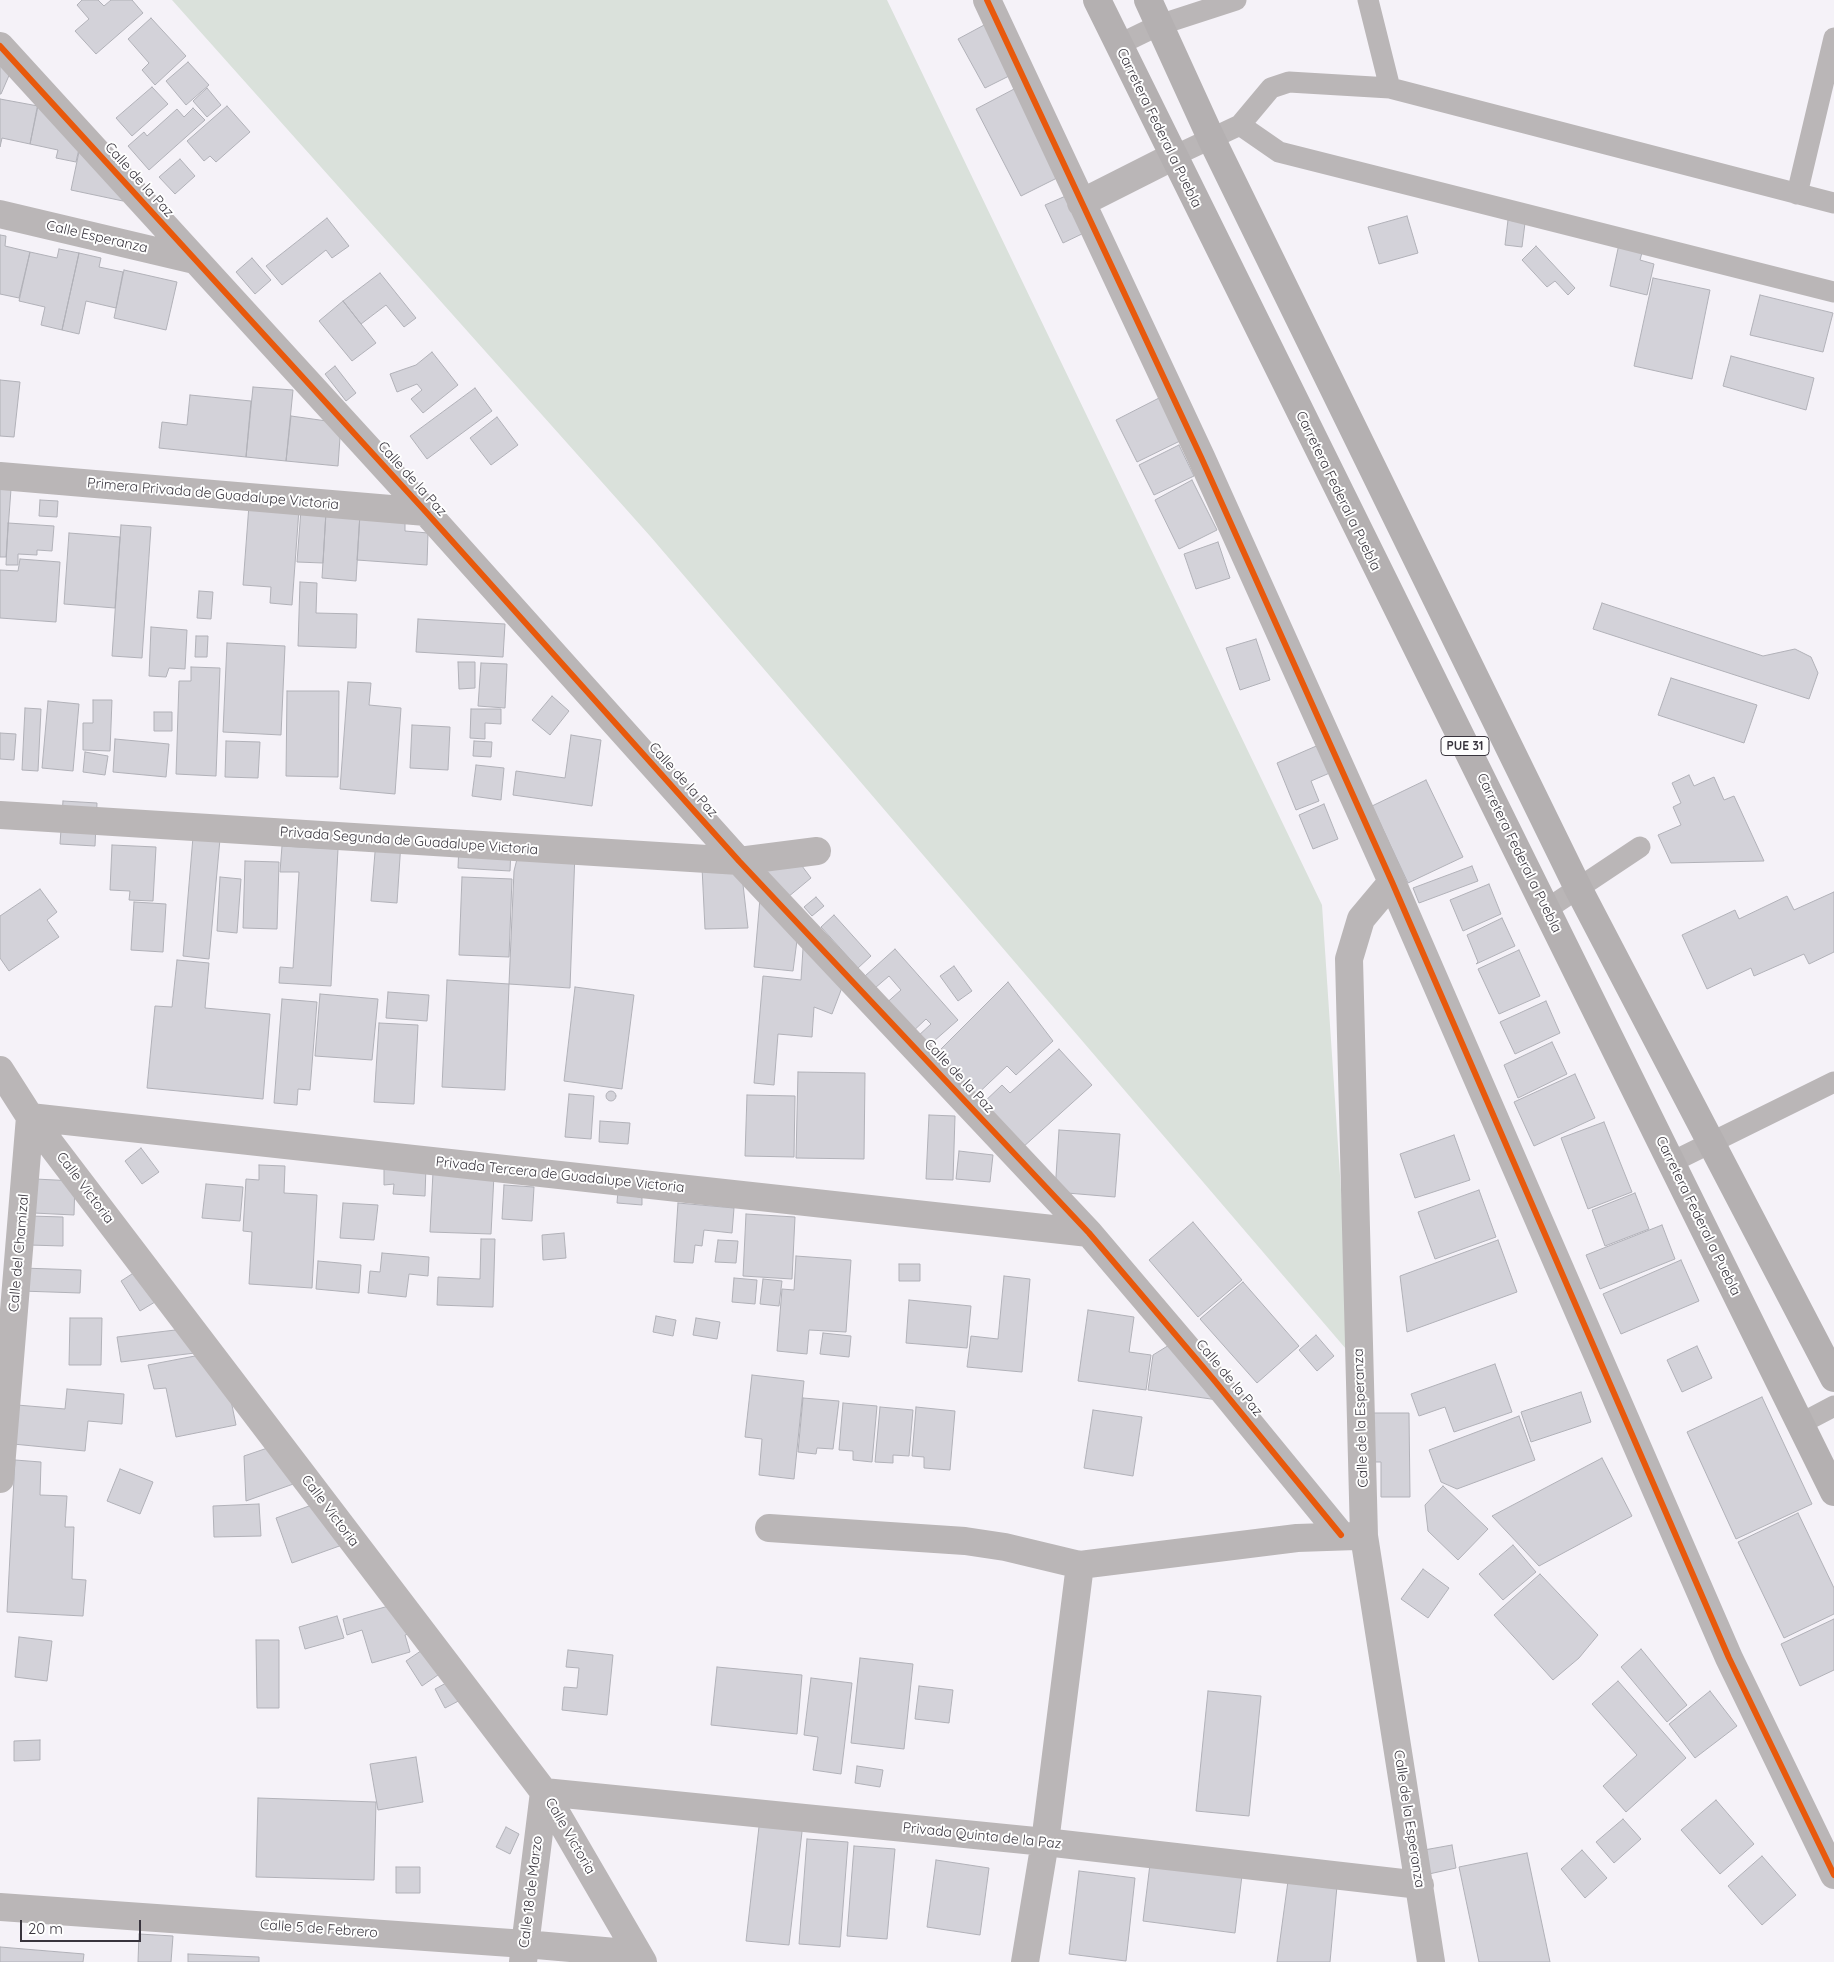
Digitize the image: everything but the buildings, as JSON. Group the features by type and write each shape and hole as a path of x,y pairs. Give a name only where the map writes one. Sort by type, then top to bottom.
{"main road":[{"name":"Carretera Federal a Puebla","path":"1096,0 1800,1424 1832,1481"},
{"name":"PUE 31","path":"1148,0 1211,138 1579,890 1834,1378"}],"street":[{"path":"987,0 1201,457 1392,882 1729,1658 1834,1875"},
{"name":"Calle de la Paz","path":"0,46 426,512 739,861 1089,1233 1214,1380 1353,1535"},
{"path":"1081,203 1174,156"},
{"name":"Calle Esperanza","path":"0,214 194,260"},
{"name":"Primera Privada de Guadalupe Victoria","path":"0,476 426,512"},
{"name":"Privada Segunda de Guadalupe Victoria","path":"0,815 739,861 817,851"},
{"name":"Calle de la Esperanza","path":"1392,882 1361,919 1349,959 1353,1535 1420,1885 1431,1962"},
{"name":"Calle Victoria","path":"0,1070 30,1117 544,1792 640,1958"},
{"name":"Privada Tercera de Guadalupe Victoria","path":"30,1117 1089,1233"},
{"name":"Calle del Chamizal","path":"0,1479 30,1117"},
{"path":"769,1528 965,1541 1005,1547 1080,1565 1297,1538 1353,1535"},
{"path":"1025,1962 1045,1842 1080,1565"},
{"name":"Privada Quinta de la Paz","path":"544,1792 1045,1842 1420,1885"},
{"name":"Calle 18 de Marzo","path":"524,1953 544,1792"},
{"name":"Calle 5 de Febrero","path":"0,1907 524,1953 640,1958"}],"lane":[{"path":"1118,45 1159,25 1236,0"},
{"path":"1368,0 1390,88"},
{"path":"1797,194 1834,38"},
{"path":"1174,156 1240,125 1271,88 1288,82 1390,88 1834,204"},
{"path":"1240,125 1279,152 1834,292"},
{"path":"1547,909 1579,890 1640,847"},
{"path":"1672,1162 1834,1082"},
{"path":"1800,1424 1834,1406"}],"shaded area":[{"path":"172,0 887,0 1322,905 1352,1356 650,536"}],"cycle path":[{"path":"987,0 1201,457 1392,882 1729,1658 1834,1875"},
{"path":"0,46 426,512 739,861 1089,1233 1214,1380 1341,1535"}]}
